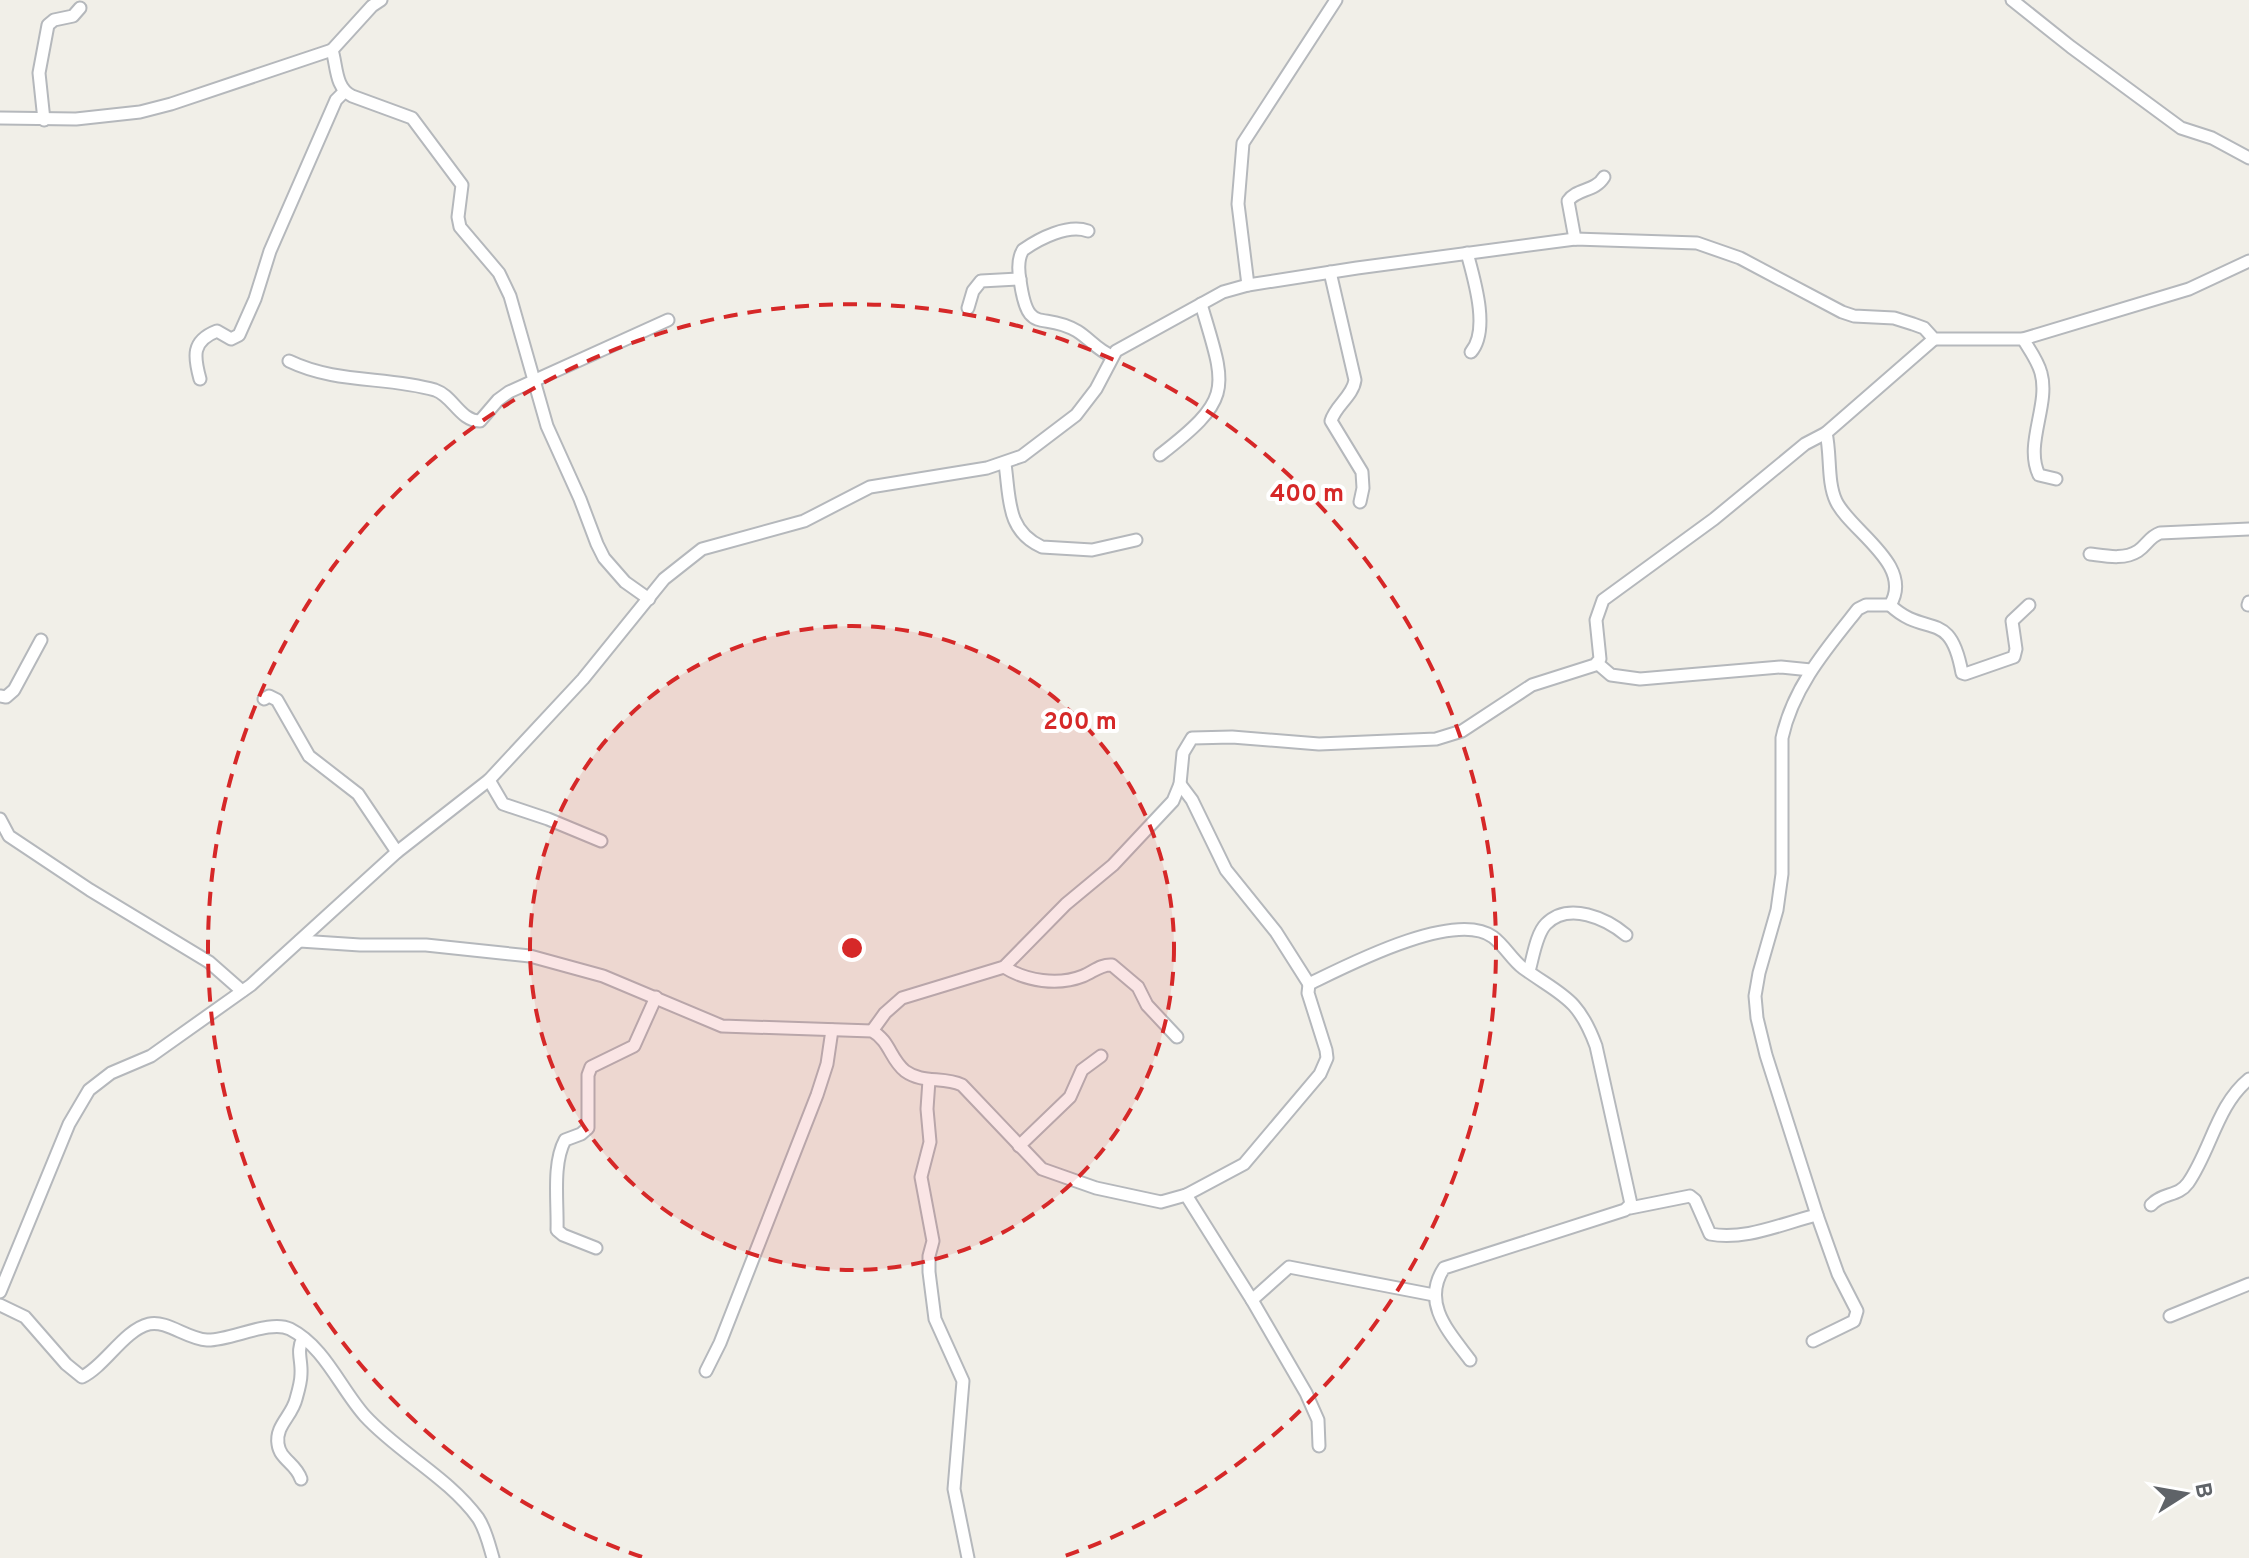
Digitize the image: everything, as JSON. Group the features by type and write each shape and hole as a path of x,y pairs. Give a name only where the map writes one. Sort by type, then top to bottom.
{"street":[{"path":"361,0 365,13"},
{"path":"0,118 76,119 153,109 332,50 381,0"},
{"path":"1248,285 1238,204 1243,143 1336,0"},
{"path":"2012,0 2181,128 2212,138 2249,158"},
{"path":"44,120 39,73 48,25 54,20 73,16 80,8"},
{"path":"332,50 344,92"},
{"path":"200,379 195,350 211,333 217,331 231,339 239,335 255,299 270,251 336,100 344,92"},
{"path":"344,92 412,118 462,185 458,217 460,227 499,273 510,296 553,445 604,558 625,582 649,599"},
{"path":"1575,239 1568,201 1575,193 1596,187 1604,177"},
{"path":"1088,231 1072,229 1028,246 1020,254 1024,306 1034,318 1076,330 1095,347 1112,356"},
{"path":"0,1292 69,1124 89,1090 111,1073 151,1056 242,991 397,852 489,780 583,679 682,563 712,545 804,521 877,484 1005,464 1022,456 1076,415 1096,389 1116,351 1223,292 1330,272 1575,239 1697,243 1740,258 1842,312 1854,316 1894,318 1924,328 1934,339"},
{"path":"1467,253 1479,305 1479,338 1471,352"},
{"path":"872,1031 885,1013 902,998 1004,967 1066,904 1113,865 1173,801 1180,784 1183,753 1192,738 1232,737 1319,744 1436,739 1462,731 1532,685 1578,672 1597,663 1601,652 1596,620 1603,600 1714,519 1805,444 1826,433 1934,339 2023,339 2189,289 2249,261"},
{"path":"1330,272 1355,383 1331,421 1362,472 1360,502"},
{"path":"968,308 973,291 981,281 1020,279"},
{"path":"1160,455 1209,410 1218,395 1220,369 1201,304"},
{"path":"289,361 323,375 438,391 474,421 485,418 498,400 509,392 668,320"},
{"path":"2023,339 2042,375 2035,443 2037,471 2039,475 2056,479"},
{"path":"1826,433 1836,501 1866,535 1892,572 1896,591 1890,605"},
{"path":"1005,464 1015,523 1025,537 1035,543 1042,547 1092,550 1136,540"},
{"path":"2090,554 2126,556 2137,552 2151,537 2160,533 2249,529"},
{"path":"1813,1341 1854,1321 1857,1311 1838,1274 1817,1215 1761,1039 1755,996 1777,910 1782,874 1782,738 1785,723 1811,670 1858,609 1866,605 1890,605 1900,614 1946,632 1955,643 1962,673 1965,674 2014,657 2016,649 2012,621 2029,605"},
{"path":"0,696 6,697 14,690 41,640"},
{"path":"1597,663 1611,675 1640,679 1781,667 1811,670"},
{"path":"264,699 273,697 309,756 358,794 397,852"},
{"path":"489,780 503,804 601,841"},
{"path":"300,941 426,945 530,956 570,965 722,1026 872,1031 885,1040 905,1070 918,1078 954,1081 962,1085 1050,1174 1161,1202 1186,1195 1244,1164 1320,1074 1327,1058 1308,996 1309,984 1276,932 1226,870 1192,800 1180,784"},
{"path":"0,819 9,836 90,890 209,962 242,991"},
{"path":"1529,971 1543,929 1557,918 1577,914 1599,916 1626,935"},
{"path":"1309,984 1398,944 1459,930 1472,930 1493,937 1529,971 1564,994 1581,1012 1588,1025 1596,1046 1631,1197 1630,1208"},
{"path":"1004,967 1031,980 1079,978 1104,965 1112,965 1138,987 1147,1005 1177,1037"},
{"path":"596,1248 557,1230 562,1148 565,1140 581,1134 590,1123 588,1075 591,1067 634,1046 656,997"},
{"path":"706,1371 720,1343 817,1095 827,1064 832,1030"},
{"path":"1019,1146 1070,1097 1082,1070 1101,1056"},
{"path":"2151,1205 2161,1195 2180,1192 2186,1185 2230,1099 2249,1079"},
{"path":"929,1080 927,1109 930,1142 921,1177 933,1241 929,1272 935,1319 963,1381 954,1489 968,1558"},
{"path":"1186,1195 1252,1300 1314,1408 1318,1420 1319,1446"},
{"path":"1470,1360 1443,1325 1434,1295 1440,1275 1449,1265 1630,1208 1690,1196 1695,1200 1710,1234 1720,1236 1752,1233 1817,1215"},
{"path":"1252,1300 1289,1267 1434,1295"},
{"path":"2170,1316 2249,1284"},
{"path":"0,1305 25,1317 66,1364 82,1377 144,1325 153,1323 202,1339 221,1339 283,1326 303,1338 322,1356 349,1397 378,1430 438,1478 477,1517 493,1558"},
{"path":"301,1479 296,1468 281,1455 277,1440 278,1431 296,1402 301,1375 298,1352 303,1338"}]}
